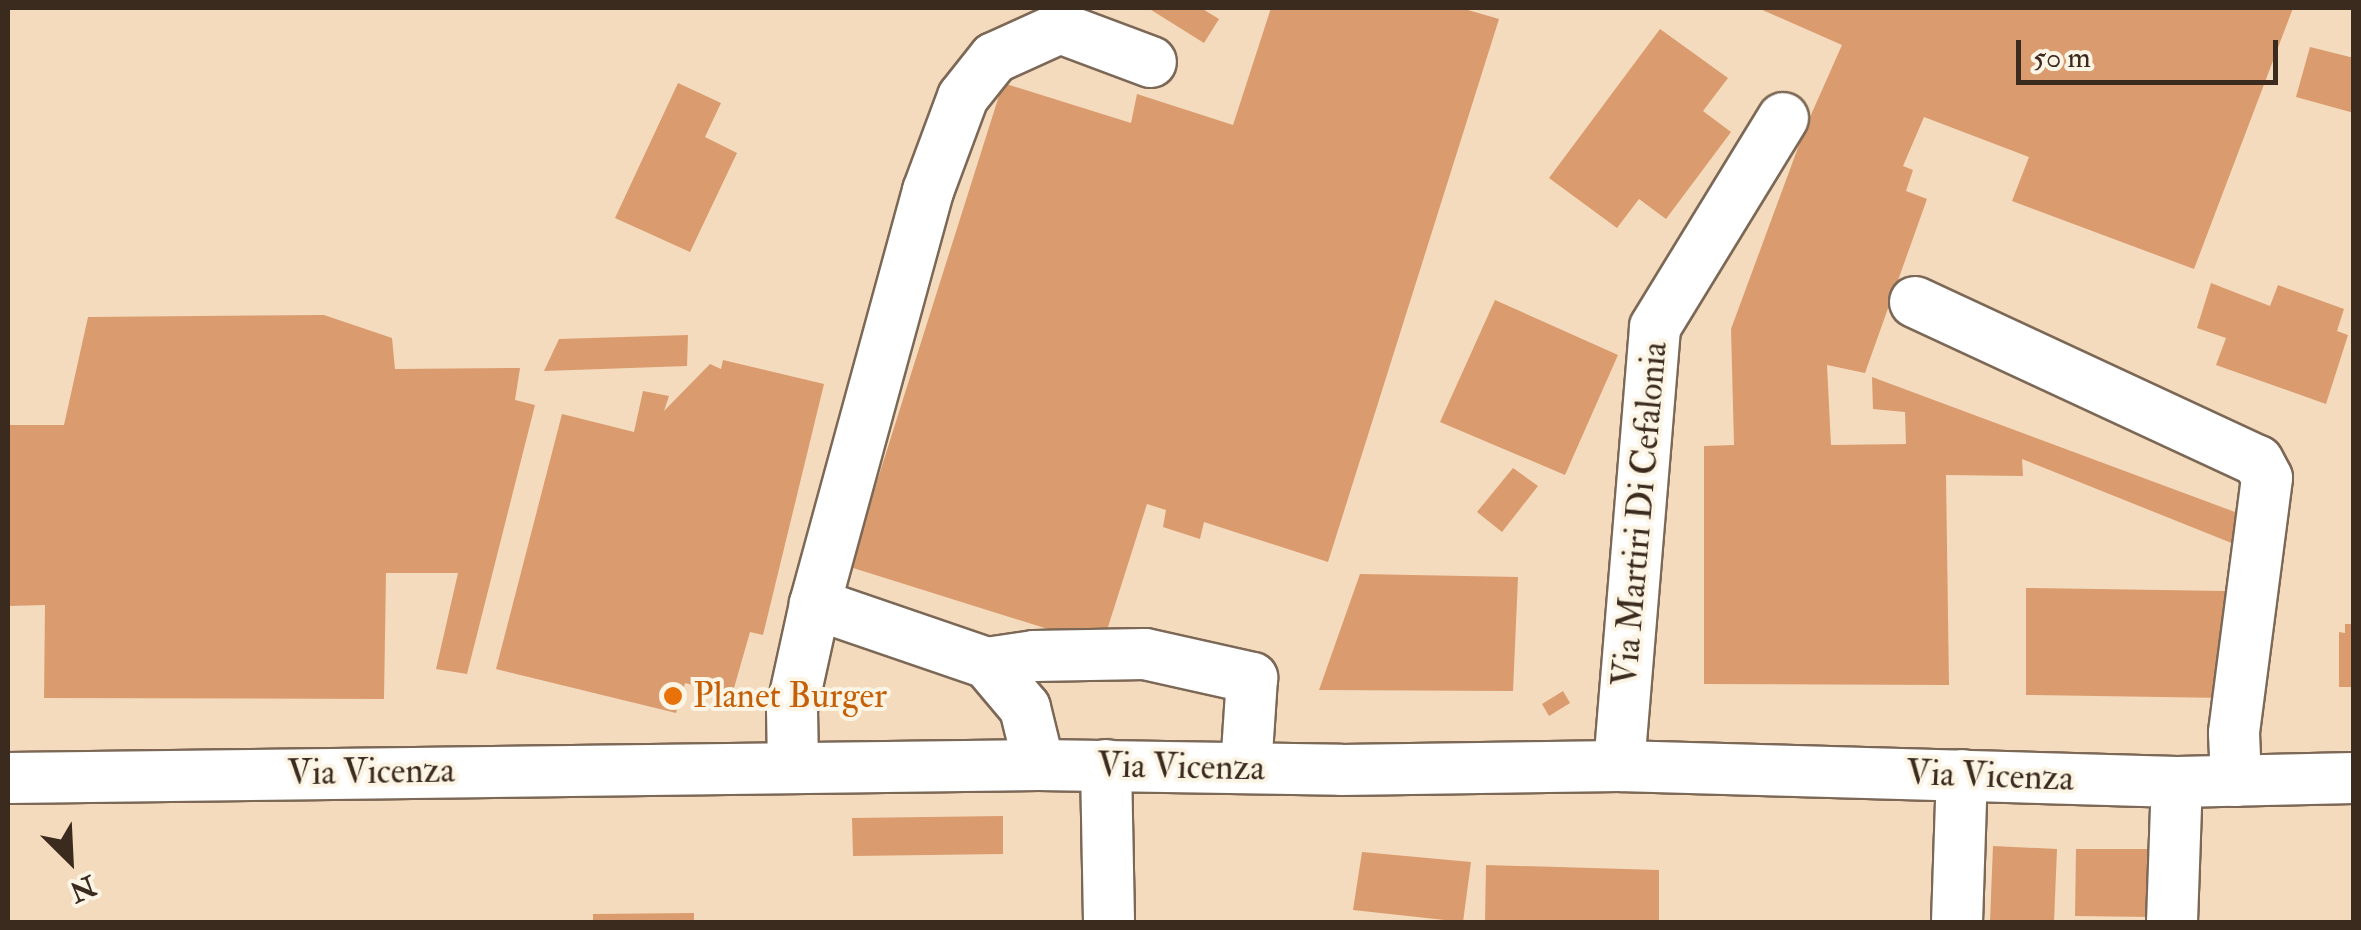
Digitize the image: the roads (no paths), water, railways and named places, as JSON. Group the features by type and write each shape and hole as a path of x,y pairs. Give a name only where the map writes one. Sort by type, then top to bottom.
{"street":[{"path":"794,766 792,709 815,604 928,191 964,97 994,58 1060,28 1152,62"},
{"name":"Via Martiri Di Cefalonia","path":"1619,766 1655,327 1782,118"},
{"path":"1915,302 2258,461 2267,478 2234,732 2236,781"},
{"path":"815,604 987,664 1034,656 1145,654 1252,678 1246,768"},
{"path":"987,664 1024,708 1039,765"},
{"path":"1106,765 1109,922"},
{"name":"Via Vicenza","path":"8,778 1106,765 1619,766 2177,782 2354,778"},
{"path":"1957,922 1962,775"},
{"path":"2172,922 2177,782"}],"place":[{"name":"Planet Burger","path":"673,696"}]}
